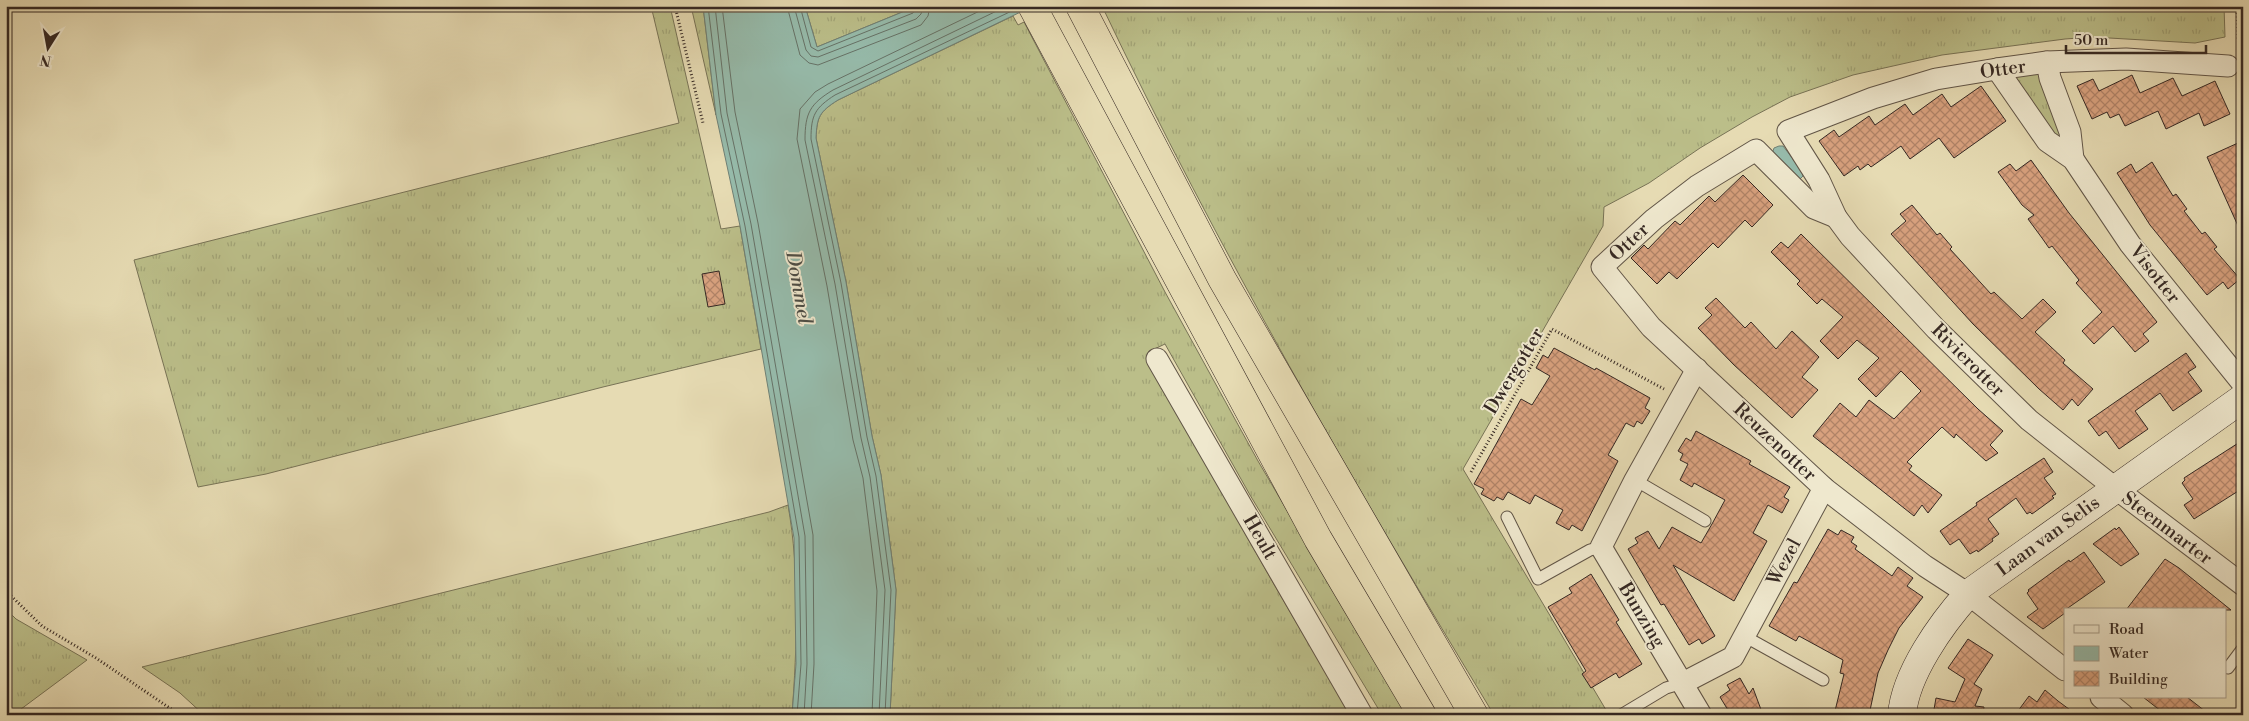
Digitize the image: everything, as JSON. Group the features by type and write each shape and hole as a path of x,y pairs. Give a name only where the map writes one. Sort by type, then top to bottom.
{"highway":[{"path":"1080,6 1222,279 1474,715"},
{"path":"1035,11 1318,538 1422,715"}],"street":[{"name":"Otter","path":"1788,132 1873,98 1936,79 1998,69 2047,62 2126,59 2235,62"},
{"name":"Visotter","path":"2047,62 2050,78 2070,132 2073,159"},
{"name":"Visotter","path":"1998,69 2047,142 2073,159 2130,244 2243,384"},
{"name":"Rivierotter","path":"1788,132 1820,180 1836,217 1850,236 1936,329 2029,420 2114,488"},
{"name":"Otter","path":"1602,267 1668,208 1696,186 1756,150"},
{"name":"Rivierotter","path":"1756,150 1814,208 1836,217"},
{"name":"Reuzenotter","path":"1602,267 1651,327 1824,488 1925,566 1968,594 2064,669"},
{"name":"Heult","path":"1158,360 1362,715"},
{"path":"1601,547 1635,480 1697,369"},
{"name":"Laan van Selis","path":"1902,715 1917,668 1948,616 1968,594 2114,488 2243,398"},
{"name":"Wezel","path":"1683,683 1733,657 1824,488"},
{"name":"Steenmarter","path":"2114,488 2243,585"},
{"name":"Bunzing","path":"1601,547 1701,715"},
{"path":"2101,698 2123,715"}],"lane":[{"path":"1635,480 1705,521"},
{"path":"1507,517 1538,579 1590,550 1601,547"},
{"path":"1744,636 1824,680"},
{"path":"2228,668 2243,648"},
{"path":"1621,715 1666,688 1683,683"}],"path":[{"path":"675,6 703,123"},
{"path":"2235,62 2238,38 2237,6"},
{"name":"Dwergotter","path":"1471,472 1552,329 1681,399"},
{"path":"6,591 42,626 96,658 180,715"}],"green space":[{"path":"651,6 670,6 721,229 740,226 761,349 603,387 266,474 198,487 134,260 679,123"},
{"path":"691,6 703,6 716,115"},
{"path":"805,6 917,6 817,47"},
{"path":"1102,6 2224,6 2225,37 2195,43 2092,37 2065,39 1942,55 1853,75 1790,97 1752,117 1700,148 1649,183 1604,207 1603,226 1463,469 1609,715 1494,715 1390,541 1240,277 1146,97"},
{"path":"1013,16 1018,25 1024,22 1165,292 1258,461 1407,715 1382,715 1250,495 1165,344 1148,352 1246,535 1351,715 890,715 896,590 881,475 872,436 846,282 816,138 817,125 823,112 838,100"},
{"path":"2041,73 2067,138 2060,145 2014,76"},
{"path":"788,505 796,583 792,715 204,715 180,693 142,667 769,512"},
{"path":"10,613 16,619 87,660 13,715 6,715 6,616"}],"water":[{"name":"Dommel","path":"703,6 805,6 817,47 917,6 1033,6 838,100 823,112 818,120 816,138 846,282 872,436 881,475 896,590 890,715 792,715 796,664 794,538 740,226 716,115"},
{"path":"1783,146 1802,171 1803,176 1800,179 1772,154 1774,148"}],"building":[{"path":"2132,75 2140,93 2173,78 2182,96 2215,81 2230,114 2204,126 2199,113 2166,129 2158,111 2125,126 2119,114 2110,118 2107,112 2092,119 2077,86 2093,79 2099,91"},
{"path":"1981,86 2006,121 1954,158 1939,138 1910,159 1901,146 1871,167 1868,164 1860,170 1858,166 1844,176 1819,141 1834,130 1839,137 1869,116 1875,125 1905,104 1913,115 1942,94 1951,107"},
{"path":"2238,143 2243,153 2243,237 2207,157"},
{"path":"2031,160 2069,213 2157,322 2143,334 2149,341 2135,352 2113,326 2094,344 2082,331 2102,312 2076,283 2079,280 2052,246 2049,248 2028,219 2034,215 2022,205 1998,172 2010,164 2016,171"},
{"path":"2152,162 2173,196 2176,194 2187,209 2184,211 2202,234 2205,232 2217,247 2214,249 2240,279 2228,289 2223,282 2207,295 2150,225 2117,173 2131,164 2136,173"},
{"path":"1743,175 1773,205 1752,227 1745,220 1718,248 1713,243 1677,279 1669,272 1657,284 1631,258 1644,245 1648,249 1675,221 1680,225 1709,196 1715,202"},
{"path":"1912,205 1937,235 1940,233 1952,247 1950,249 1991,294 1994,292 2022,319 2043,299 2056,312 2035,332 2065,360 2063,363 2093,389 2078,406 2072,399 2063,410 2039,389 1973,324 1891,234 1906,221 1900,214"},
{"path":"1801,234 1978,409 2003,431 1990,445 1998,453 1986,461 1956,434 1954,438 1942,427 1907,462 1912,466 1909,470 1942,495 1928,513 1922,505 1914,516 1813,436 1840,403 1856,417 1869,400 1894,419 1921,391 1901,371 1876,397 1858,379 1879,358 1857,340 1838,359 1820,341 1843,317 1822,299 1817,304 1797,284 1800,281 1771,252 1781,242 1788,248"},
{"path":"719,271 725,304 708,307 702,274"},
{"path":"1716,298 1745,328 1751,322 1776,349 1792,331 1819,357 1802,377 1818,390 1792,418 1734,365 1698,328 1712,315 1705,308"},
{"path":"1554,348 1595,370 1596,368 1650,398 1645,408 1650,411 1642,424 1637,421 1634,427 1626,423 1608,455 1618,461 1582,531 1572,525 1569,530 1556,523 1563,510 1535,495 1530,504 1508,492 1503,500 1497,497 1494,501 1481,494 1484,489 1474,484 1521,399 1532,405 1550,376 1536,368 1543,355 1548,358"},
{"path":"2186,353 2196,367 2188,372 2202,391 2173,411 2160,393 2135,411 2148,429 2119,449 2106,431 2099,436 2088,421"},
{"path":"1696,431 1751,461 1749,464 1790,487 1784,497 1789,500 1782,513 1768,505 1753,533 1767,541 1734,601 1673,565 1715,636 1702,644 1699,639 1689,645 1664,604 1661,605 1628,549 1638,543 1635,538 1648,531 1659,549 1672,527 1701,543 1712,524 1725,500 1694,483 1692,487 1680,480 1688,464 1680,460 1683,454 1678,451 1686,438 1691,441"},
{"path":"2243,440 2243,488 2194,519 2184,505 2193,499 2182,483 2185,480 2184,478"},
{"path":"2044,458 2053,472 2044,478 2056,494 2052,496 2054,498 2032,514 2030,512 2027,514 2016,498 1988,519 1999,534 1978,552 1977,550 1970,554 1959,539 1950,545 1940,531 1977,505 1976,503"},
{"path":"2119,527 2139,554 2121,566 2093,544"},
{"path":"1828,529 1838,535 1841,530 1854,537 1851,542 1857,546 1855,549 1892,576 1898,567 1913,578 1907,586 1923,597 1899,628 1888,650 1878,673 1869,715 1834,715 1844,674 1840,673 1843,660 1799,636 1796,641 1769,626 1794,582 1797,583"},
{"path":"2084,552 2105,582 2068,608 2064,608 2064,614 2043,629 2027,617 2038,609 2027,593 2028,590 2069,560 2070,562"},
{"path":"2165,559 2231,610 2226,610 2226,608 2128,608"},
{"path":"1591,574 1619,620 1616,622 1642,664 1619,678 1616,673 1591,688 1582,674 1586,671 1548,607 1572,593 1569,588"},
{"path":"1968,639 1993,655 1974,684 1982,689 1975,706 1984,707 1983,715 1933,715 1936,698 1955,702 1965,679 1948,668"},
{"path":"1740,678 1749,694 1753,688 1763,715 1731,715 1720,697 1730,690 1727,685"},
{"path":"2045,690 2077,715 2015,715 2029,696 2037,702"},
{"path":"2144,698 2188,698 2210,715 2166,715"}]}
